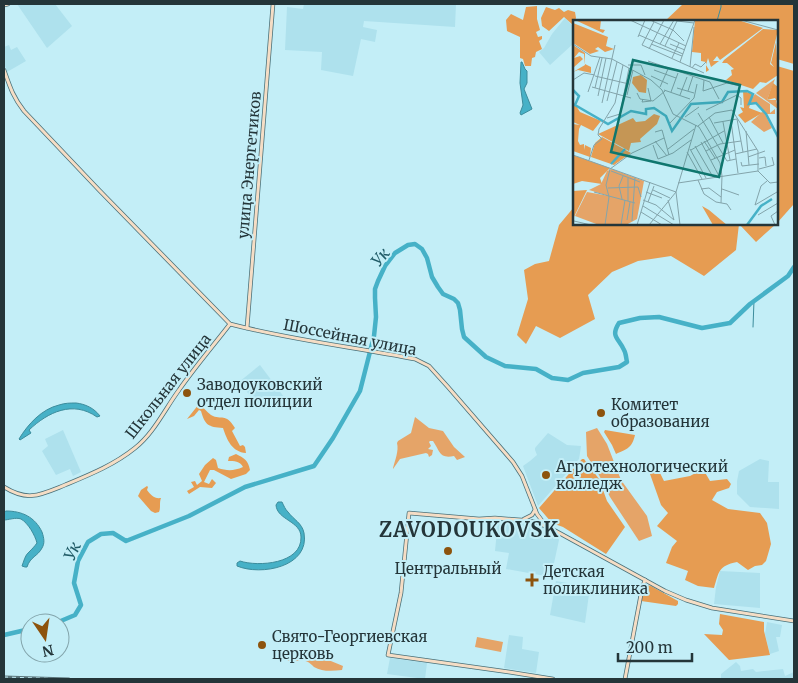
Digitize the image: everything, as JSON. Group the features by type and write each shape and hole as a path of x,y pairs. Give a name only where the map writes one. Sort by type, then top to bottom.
{"street":[{"path":"4,5 8,4"},
{"name":"улица Энергетиков","path":"247,328 273,4"},
{"path":"4,70 12,94 24,111 230,324"},
{"name":"Шоссейная улица","path":"230,324 415,359 429,366 517,466 535,510 543,522 552,529 665,591 686,600 712,608 794,621"},
{"name":"Школьная улица","path":"4,487 20,495 32,496 44,493 117,461 137,446 152,431 180,388 230,324"},
{"path":"521,520 528,518 535,510"},
{"path":"552,529 536,522 521,520 409,513 401,593 388,655 553,679"},
{"path":"625,679 645,580"}],"shaded area":[{"path":"17,4 55,4 72,26 47,48"},
{"path":"304,4 456,4 455,27 364,21 363,27 377,30 375,42 361,39 353,76 321,70 322,52 285,50 287,7 303,9"},
{"path":"683,4 794,4 794,64 778,59 778,20 666,20"},
{"path":"537,6 537,19 540,30 536,32 538,37 542,36 542,39 539,41 542,49 536,52 535,57 532,58 531,66 525,66 523,59 520,58 520,37 507,31 506,20 511,14 523,20 526,7"},
{"path":"546,7 555,10 559,8 564,12 568,10 575,12 576,18 573,20 573,25 564,17 549,31 542,26 541,18"},
{"path":"565,18 573,26 573,44 550,65 539,52 544,48"},
{"path":"9,45 11,50 17,47 26,61 7,72 4,63 4,47"},
{"path":"778,66 794,71 794,204 778,222"},
{"path":"573,208 573,225 739,225 736,250 704,276 671,256 638,261 612,272 588,295 595,319 560,338 536,326 526,344 517,335 528,299 524,270 535,264 549,261 559,225"},
{"path":"740,225 775,225 756,242"},
{"path":"260,365 284,397 260,408 239,382"},
{"path":"199,404 211,415 226,418 232,423 235,428 232,431 240,446 243,445 245,447 246,453 234,448 228,441 223,428 208,424 201,411 199,410 194,416 187,419"},
{"path":"415,417 429,428 443,431 454,447 465,457 457,460 454,456 445,456 439,451 433,441 430,441 431,446 428,449 433,450 432,455 429,457 426,453 400,459 393,469 397,443 411,433"},
{"path":"597,428 607,444 621,480 647,516 652,536 639,541 610,497 587,456 586,432"},
{"path":"63,430 81,472 73,476 70,469 56,475 42,451 48,446 45,439"},
{"path":"605,430 635,435 629,447 616,454 604,432"},
{"name":"Агротехнологический колледж","path":"548,433 567,445 581,446 579,459 538,506 523,466 537,455 535,448"},
{"path":"236,454 248,464 250,470 246,474 231,479 214,470 210,470 204,482 209,484 212,479 216,483 212,488 200,487 189,494 187,491 194,487 191,482 195,481 197,485 202,481 199,474 213,458 216,460 218,468 224,470 243,467 239,462 228,461 229,457"},
{"path":"584,459 599,479 607,501 625,527 606,554 563,527 552,523 539,508"},
{"path":"760,459 769,461 768,482 779,482 779,509 750,507 737,494 739,471"},
{"path":"703,469 710,481 727,479 731,484 729,488 717,492 712,500 728,509 760,513 767,523 771,544 766,561 762,565 748,570 737,562 726,566 720,570 714,588 698,586 685,580 688,571 666,563 672,547 677,541 657,526 668,513 661,505 650,474 659,471 664,481 690,476"},
{"path":"147,486 147,490 151,495 161,498 159,512 151,511 138,496 141,490"},
{"path":"498,520 533,523 556,534 559,540 551,577 506,569 509,553 495,551"},
{"path":"720,571 760,573 760,608 714,604"},
{"path":"556,581 590,587 585,623 550,615"},
{"path":"647,585 678,601 678,604 676,606 641,601 644,588"},
{"path":"720,614 764,622 764,631 770,655 729,660 704,634 722,635 723,630 719,624"},
{"path":"767,622 782,625 780,637 776,637 779,651 770,654 765,634"},
{"path":"509,635 523,637 522,649 539,652 536,673 504,668"},
{"path":"477,637 503,642 501,652 475,647"},
{"path":"292,653 312,655 325,659 343,666 342,670 320,670 308,662 288,661 282,655"},
{"path":"390,658 427,663 425,679 387,674"},
{"path":"736,662 740,666 741,671 753,669 756,672 783,669 785,676 794,672 794,679 721,679 721,674"}],"water":[{"path":"521,62 527,71 527,83 524,89 532,109 521,115 523,105 520,83"},
{"path":"76,403 89,407 100,416 97,417 79,409 61,410 44,418 29,430 31,433 19,439 31,423 47,410 61,404"},
{"path":"278,502 282,502 286,510 300,524 303,530 304,545 299,554 292,561 270,569 247,569 237,566 237,563 240,561 257,564 278,561 294,553 299,546 300,532 297,527 277,510 276,505"},
{"path":"4,512 17,512 27,516 36,522 42,532 43,546 27,567 22,566 26,555 37,543 36,540 29,526 21,519 4,520"}],"waterway":[{"path":"717,20 721,4"},
{"name":"Ук","path":"70,617 75,615 81,605 74,583 78,561 88,542 101,534 113,533 126,541 189,516 245,487 314,466 333,438 360,391 374,336 376,317 375,289 378,281 385,266 395,253 408,245 415,244 422,249 427,258 432,277 438,287 443,294 458,303 464,337 486,357 505,366 536,369 552,378 568,380 583,373 619,367 627,362 625,351 615,335 619,323 640,318 659,317 702,328 730,323 750,304 788,276 794,267"},
{"path":"753,327 754,301"},
{"name":"Ук","path":"4,635 20,631"}],"railway":[{"path":"4,677 69,679"}],"place":[{"name":"Заводоуковский отдел полиции","path":"187,393"},
{"name":"Комитет образования","path":"601,413"},
{"name":"Агротехнологический колледж","path":"546,475"},
{"name":"Центральный","path":"448,551"},
{"name":"Детская поликлиника","path":"532,580"},
{"name":"Свято-Георгиевская церковь","path":"262,645"}],"district":[{"name":"ZAVODOUKOVSK","path":"469,529"}]}
